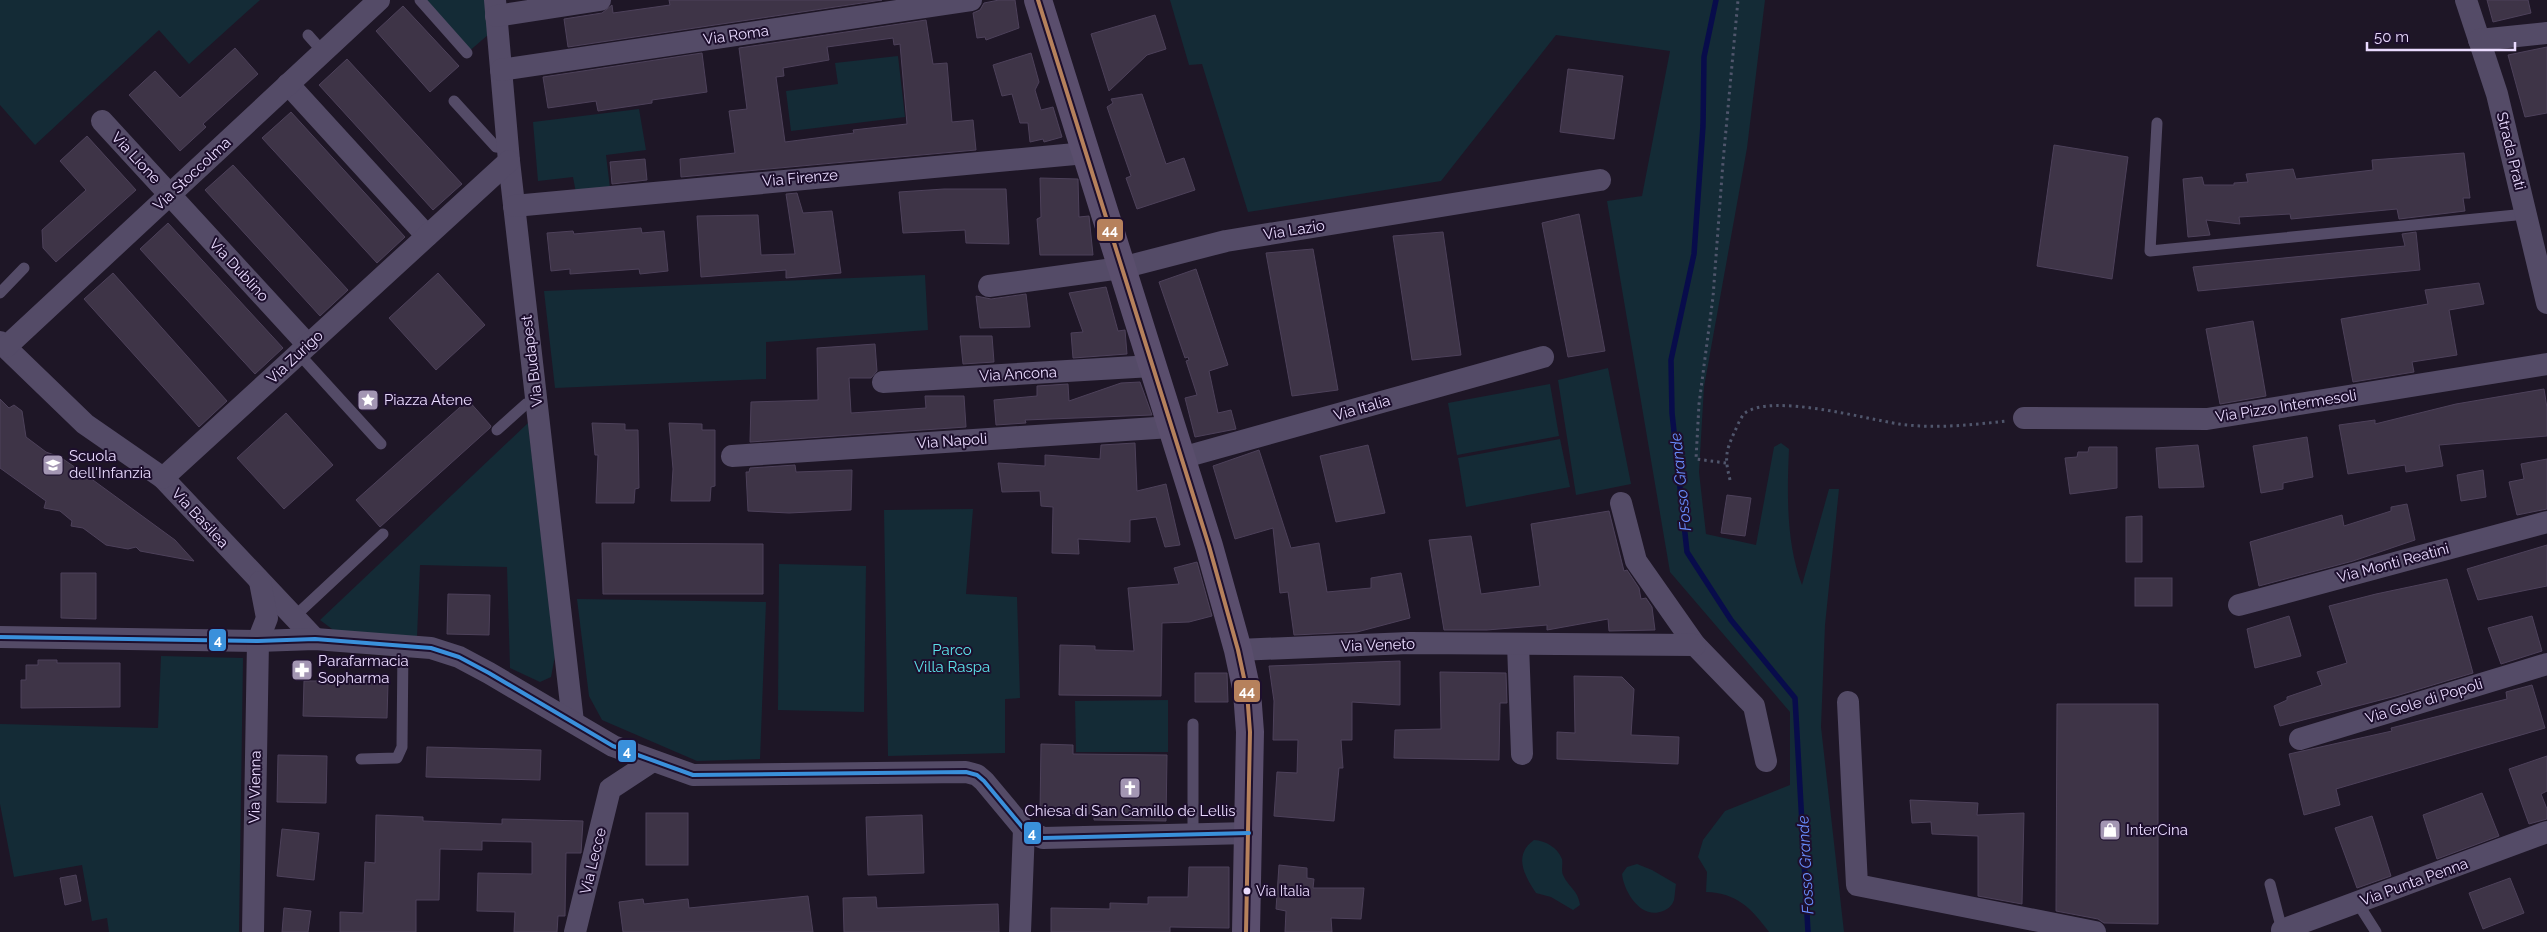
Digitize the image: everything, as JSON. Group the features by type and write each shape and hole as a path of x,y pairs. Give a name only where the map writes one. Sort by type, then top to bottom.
{"main road":[{"path":"1038,0 1209,546 1238,650 1247,692 1250,732 1246,932"}],"street":[{"name":"Via Stoccolma","path":"3,344 170,194 379,0"},
{"path":"495,8 600,0"},
{"name":"Via Roma","path":"501,70 971,0"},
{"name":"Strada Prati","path":"2466,0 2497,94 2547,303"},
{"name":"Via Budapest","path":"495,8 508,154 573,722"},
{"path":"2479,40 2547,33"},
{"path":"288,84 427,236"},
{"name":"Via Lione","path":"102,121 170,194"},
{"name":"Via Firenze","path":"514,206 1086,153"},
{"name":"Via Zurigo","path":"163,478 427,236 508,154"},
{"name":"Via Lazio","path":"989,286 1121,268 1226,241 1600,180"},
{"name":"Via Dublino","path":"170,194 304,349"},
{"name":"Via Basilea","path":"3,344 85,424 163,478 315,639"},
{"name":"Via Italia","path":"1181,458 1543,357"},
{"name":"Via Pizzo Intermesoli","path":"2024,418 2207,419 2547,364"},
{"name":"Via Ancona","path":"883,382 1152,366"},
{"name":"Via Napoli","path":"732,456 1171,427"},
{"path":"1621,503 1636,561 1695,645 1754,706 1766,761"},
{"name":"Via Monti Reatini","path":"2239,605 2547,522"},
{"path":"258,641 267,618 260,582"},
{"path":"0,637 258,641 315,639 431,648 459,657 613,746 651,762 693,775 966,772 977,775 984,781 1024,829 1043,838 1065,839 1249,833"},
{"name":"Via Vienna","path":"253,932 258,641"},
{"name":"Via Veneto","path":"1238,650 1409,643 1695,645"},
{"path":"1518,644 1522,754"},
{"name":"Via Gole di Popoli","path":"2300,739 2547,664"},
{"path":"1848,702 1858,885 2095,932"},
{"name":"Via Lecce","path":"575,932 610,789 613,746"},
{"path":"610,789 651,762"},
{"path":"1020,932 1024,829"},
{"name":"Via Punta Penna","path":"2283,931 2547,832"}],"lane":[{"path":"420,0 467,53"},
{"path":"308,35 323,52"},
{"path":"454,100 496,148 508,154"},
{"path":"2157,123 2150,251 2526,214"},
{"path":"0,293 24,268"},
{"path":"304,349 381,444"},
{"path":"497,430 526,404 536,402"},
{"path":"294,617 383,534"},
{"path":"361,759 397,758 402,747 403,646"},
{"path":"1192,835 1193,724"},
{"path":"2270,884 2283,931"},
{"path":"2357,902 2376,932"}],"path":[{"path":"1726,463 1696,459 1699,404 1713,297 1738,0"},
{"path":"1730,480 1725,455 1739,421 1746,413 1762,407 1785,405 1853,414 1900,424 1962,425 2024,418"}],"green space":[{"path":"0,0 260,0 189,64 159,30 35,145 0,105"},
{"path":"420,0 485,0 489,34 467,53"},
{"path":"1170,0 1765,0 1747,148 1704,387 1699,472 1706,534 1756,545 1774,447 1781,443 1789,449 1788,500 1790,535 1802,585 1829,489 1839,489 1825,625 1821,727 1844,932 1769,932 1742,903 1726,895 1706,892 1707,872 1698,857 1703,840 1725,811 1790,785 1790,712 1670,572 1607,201 1642,196 1670,51 1556,35 1441,181 1248,212 1202,64 1189,65"},
{"path":"898,56 905,117 791,131 786,91 838,84 835,63"},
{"path":"639,109 646,150 606,155 610,188 576,193 573,177 538,181 533,122"},
{"path":"925,275 928,330 766,342 766,379 555,388 544,291"},
{"path":"1608,368 1631,484 1576,495 1558,380"},
{"path":"1550,384 1559,436 1457,455 1448,403"},
{"path":"528,423 555,656 551,677 540,682 510,668 507,567 420,565 417,637 340,635 320,620"},
{"path":"1560,439 1570,487 1466,507 1458,458"},
{"name":"Parco Villa Raspa","path":"973,509 966,594 1017,597 1020,698 1005,699 1005,753 888,756 884,510"},
{"path":"779,564 866,566 864,712 778,710"},
{"path":"577,599 766,602 760,759 697,761 602,720 589,696"},
{"path":"161,656 243,658 239,932 109,932 107,918 92,921 82,865 14,877 0,804 0,724 158,728"},
{"path":"1168,700 1168,752 1076,752 1075,701"},
{"path":"1534,840 1551,845 1560,855 1563,875 1579,900 1580,905 1573,910 1551,897 1536,893 1528,879 1522,859 1524,852"},
{"path":"1637,864 1652,870 1676,884 1674,900 1668,908 1655,913 1648,912 1635,903 1630,896 1622,874 1627,867"}],"building":[{"path":"669,0 882,0 568,47 564,19 602,13 612,5 613,13 670,5"},
{"path":"999,0 1015,0 1019,28 986,40 985,37 977,38 973,13 980,10 984,3"},
{"path":"2487,0 2528,0 2531,13 2493,22"},
{"path":"403,6 459,66 430,92 376,31"},
{"path":"1155,15 1166,49 1147,55 1109,91 1091,34"},
{"path":"926,20 933,64 947,63 952,122 973,120 976,150 681,177 680,159 735,153 729,111 747,109 739,48","holes":["893,38 894,45 900,44 907,124 853,130 854,133 785,142 776,77 784,76 783,68 829,60 827,47"]},
{"path":"2547,47 2547,113 2525,117 2508,55"},
{"path":"235,48 258,74 203,124 206,127 180,151 129,95 155,71 180,98"},
{"path":"702,53 707,92 652,100 652,103 598,111 596,101 548,108 543,77"},
{"path":"1031,53 1039,82 1035,90 1041,110 1053,107 1062,137 1044,142 1043,139 1030,142 1028,123 1020,123 1012,94 1002,96 993,65"},
{"path":"347,59 462,184 433,210 319,85"},
{"path":"1568,69 1623,76 1614,139 1560,132"},
{"path":"1142,94 1166,164 1184,158 1195,190 1137,209 1126,178 1131,176 1107,107 1113,103 1111,99"},
{"path":"291,112 405,237 377,263 262,138"},
{"path":"87,136 136,190 56,262 43,248 42,230 86,190 60,161"},
{"path":"2054,145 2128,157 2112,279 2037,266"},
{"path":"2464,153 2470,198 2463,198 2465,211 2399,219 2397,209 2291,219 2290,214 2239,217 2240,224 2206,220 2210,235 2188,237 2183,179 2202,177 2204,185 2234,185 2234,183 2248,182 2246,174 2293,169 2296,179 2373,170 2372,160"},
{"path":"645,159 647,180 612,184 610,162"},
{"path":"233,165 348,290 320,316 205,190"},
{"path":"1040,178 1078,179 1079,217 1089,216 1093,255 1040,255 1037,219 1041,217"},
{"path":"944,189 1006,189 1009,244 966,243 965,230 903,233 899,192"},
{"path":"797,193 803,213 832,211 841,273 786,278 786,270 701,277 697,216 758,215 761,255 795,254 786,194"},
{"path":"1579,214 1605,351 1568,357 1542,223"},
{"path":"168,223 283,348 255,374 140,249"},
{"path":"641,228 642,233 664,231 668,271 640,274 639,269 570,274 570,269 551,271 547,233 573,231 574,234"},
{"path":"1443,232 1461,355 1412,360 1393,236"},
{"path":"2416,232 2420,270 2198,291 2193,267 2405,246 2402,234"},
{"path":"1313,249 1338,390 1292,396 1266,253"},
{"path":"1196,269 1228,365 1209,371 1218,413 1231,410 1236,429 1195,437 1185,398 1197,395 1186,361 1189,360 1188,357 1185,358 1159,282"},
{"path":"113,273 227,401 199,427 84,299"},
{"path":"438,273 485,325 436,370 389,318"},
{"path":"2479,283 2484,304 2449,310 2457,355 2412,362 2414,372 2353,382 2341,319 2428,304 2425,290"},
{"path":"1106,287 1118,331 1125,330 1127,354 1073,358 1071,333 1083,332 1069,293"},
{"path":"1026,294 1030,327 980,328 976,296 991,299"},
{"path":"2253,321 2266,396 2220,404 2206,329"},
{"path":"960,336 992,336 994,362 963,364"},
{"path":"875,344 877,371 871,378 849,378 851,413 926,408 925,396 964,396 966,427 750,442 751,402 818,400 817,348"},
{"path":"1140,382 1152,415 1025,420 1026,423 996,425 994,400 1037,396 1037,386 1068,384 1069,401 1121,383"},
{"path":"2544,389 2547,408 2547,436 2439,445 2443,466 2406,472 2405,465 2348,474 2339,425 2375,420 2375,424 2456,404"},
{"path":"0,399 9,408 14,405 22,411 26,437 46,452 60,457 82,472 175,540 194,561 140,551 136,547 128,549 106,545 83,528 71,526 72,521 60,511 44,508 46,501 0,468"},
{"path":"468,400 491,426 490,428 380,527 356,500"},
{"path":"286,413 333,465 284,509 237,458"},
{"path":"592,423 625,424 625,430 638,430 639,488 635,489 634,503 596,503 598,455 595,455"},
{"path":"669,423 702,424 702,430 715,430 715,486 711,487 710,501 671,501 673,469"},
{"path":"2307,437 2313,477 2283,483 2283,489 2261,493 2253,446"},
{"path":"1135,443 1137,491 1166,484 1180,545 1165,547 1156,517 1130,520 1130,542 1078,539 1079,554 1052,553 1053,507 1041,506 1040,491 1002,492 998,463 1045,466 1045,455 1100,459 1101,445"},
{"path":"1368,445 1385,513 1336,522 1320,456"},
{"path":"2198,445 2204,487 2159,488 2156,448"},
{"path":"2089,447 2117,447 2117,488 2070,494 2065,458 2077,457 2078,452 2088,452"},
{"path":"1259,450 1291,548 1319,543 1327,592 1371,588 1371,578 1401,573 1410,618 1357,632 1294,635 1288,592 1280,593 1273,528 1235,539 1213,466"},
{"path":"2547,459 2547,509 2517,515 2509,482 2524,479 2521,464"},
{"path":"795,465 796,472 852,470 851,510 789,513 748,511 746,472 749,472 750,468"},
{"path":"2483,470 2486,497 2461,501 2457,475"},
{"path":"1727,495 1751,498 1745,536 1721,533"},
{"path":"2407,504 2415,540 2353,561 2259,586 2250,542 2342,515 2344,526 2391,511 2391,507"},
{"path":"1609,511 1624,571 1627,570 1639,588 1641,599 1646,598 1652,607 1655,630 1609,631 1608,619 1547,630 1547,625 1487,630 1444,630 1429,540 1471,536 1481,594 1540,586 1531,524"},
{"path":"2142,516 2142,562 2126,562 2126,517"},
{"path":"602,543 763,544 763,594 603,594"},
{"path":"2547,545 2547,586 2478,600 2467,569"},
{"path":"1197,562 1212,616 1189,622 1162,623 1161,696 1059,695 1060,645 1095,646 1095,650 1134,651 1128,588 1179,584 1174,568"},
{"path":"61,573 96,573 96,619 61,618"},
{"path":"2135,578 2172,578 2172,606 2135,606"},
{"path":"2447,579 2473,673 2396,696 2280,726 2274,706 2287,700 2287,697 2322,685 2317,672 2347,663 2329,606"},
{"path":"448,594 490,595 489,635 447,634"},
{"path":"2289,616 2301,656 2255,668 2247,629"},
{"path":"2532,616 2542,651 2501,664 2488,628"},
{"path":"38,660 57,660 57,663 120,663 120,707 21,708 21,680 26,680 26,665 38,665"},
{"path":"1400,661 1400,705 1352,702 1352,740 1341,740 1343,768 1339,768 1334,821 1274,816 1277,772 1297,773 1298,740 1273,740 1274,701 1269,666"},
{"path":"1440,672 1506,673 1507,703 1500,703 1499,760 1394,758 1395,730 1441,729"},
{"path":"1195,673 1227,673 1228,702 1195,702"},
{"path":"325,675 364,676 363,682 388,683 387,718 303,716 304,681 325,681"},
{"path":"1574,676 1622,677 1634,689 1631,735 1679,737 1678,764 1557,759 1557,732 1575,733"},
{"path":"2532,685 2545,728 2336,789 2340,805 2304,815 2289,754 2392,731 2391,728 2507,699 2506,692"},
{"path":"2057,704 2158,704 2158,924 2104,923 2098,919 2056,911"},
{"path":"1041,744 1073,745 1073,754 1167,755 1166,821 1094,820 1094,814 1040,813"},
{"path":"427,747 541,750 540,780 426,777"},
{"path":"278,755 327,756 326,803 277,802"},
{"path":"2547,756 2547,791 2541,794 2547,809 2547,819 2529,824 2509,769"},
{"path":"2482,793 2499,836 2437,859 2423,815"},
{"path":"1910,800 1978,803 1977,815 2024,813 2022,904 1978,896 1978,836 1932,834 1931,822 1912,823"},
{"path":"646,813 688,813 688,865 646,865"},
{"path":"376,815 423,817 423,821 502,824 502,819 583,821 581,853 566,853 565,916 558,916 557,932 514,932 515,912 477,911 478,873 532,874 532,842 482,841 482,850 440,849 439,900 416,900 416,932 340,932 340,912 363,913 365,862 375,863"},
{"path":"922,815 924,873 868,875 866,817"},
{"path":"2372,816 2391,876 2357,888 2335,828"},
{"path":"282,829 319,833 314,880 277,876"},
{"path":"1279,865 1307,868 1307,878 1314,879 1313,888 1364,888 1361,919 1331,918 1332,932 1285,932 1286,911 1276,909"},
{"path":"1189,867 1229,867 1229,928 1170,927 1170,932 1051,932 1051,908 1110,909 1110,903 1148,904 1148,897 1188,897"},
{"path":"76,875 81,901 65,905 60,878"},
{"path":"2510,878 2524,913 2483,929 2469,893"},
{"path":"808,896 813,932 623,932 619,902 643,899 644,904 688,899 689,908"},
{"path":"876,897 877,908 998,904 999,932 844,932 843,898"},
{"path":"284,908 311,911 308,932 282,932"}],"waterway":[{"name":"Fosso Grande","path":"1716,0 1704,57 1703,126 1694,254 1671,360 1672,413 1687,552 1731,620 1795,698 1808,932"}],"transit line":[{"name":"44","path":"1038,0 1209,546 1238,650 1247,692 1250,732 1246,932"},
{"name":"4","path":"0,637 258,641 315,639 431,648 459,657 489,673 613,746 693,775 966,772 977,775 984,781 1024,829 1043,838 1249,833"}],"place":[{"name":"Piazza Atene","path":"368,400"},
{"name":"Scuola dell'Infanzia","path":"53,465"},
{"name":"Parafarmacia Sopharma","path":"302,670"},
{"name":"Chiesa di San Camillo de Lellis","path":"1130,788"},
{"name":"InterCina","path":"2110,830"},
{"name":"Via Italia","path":"1247,891"}]}
